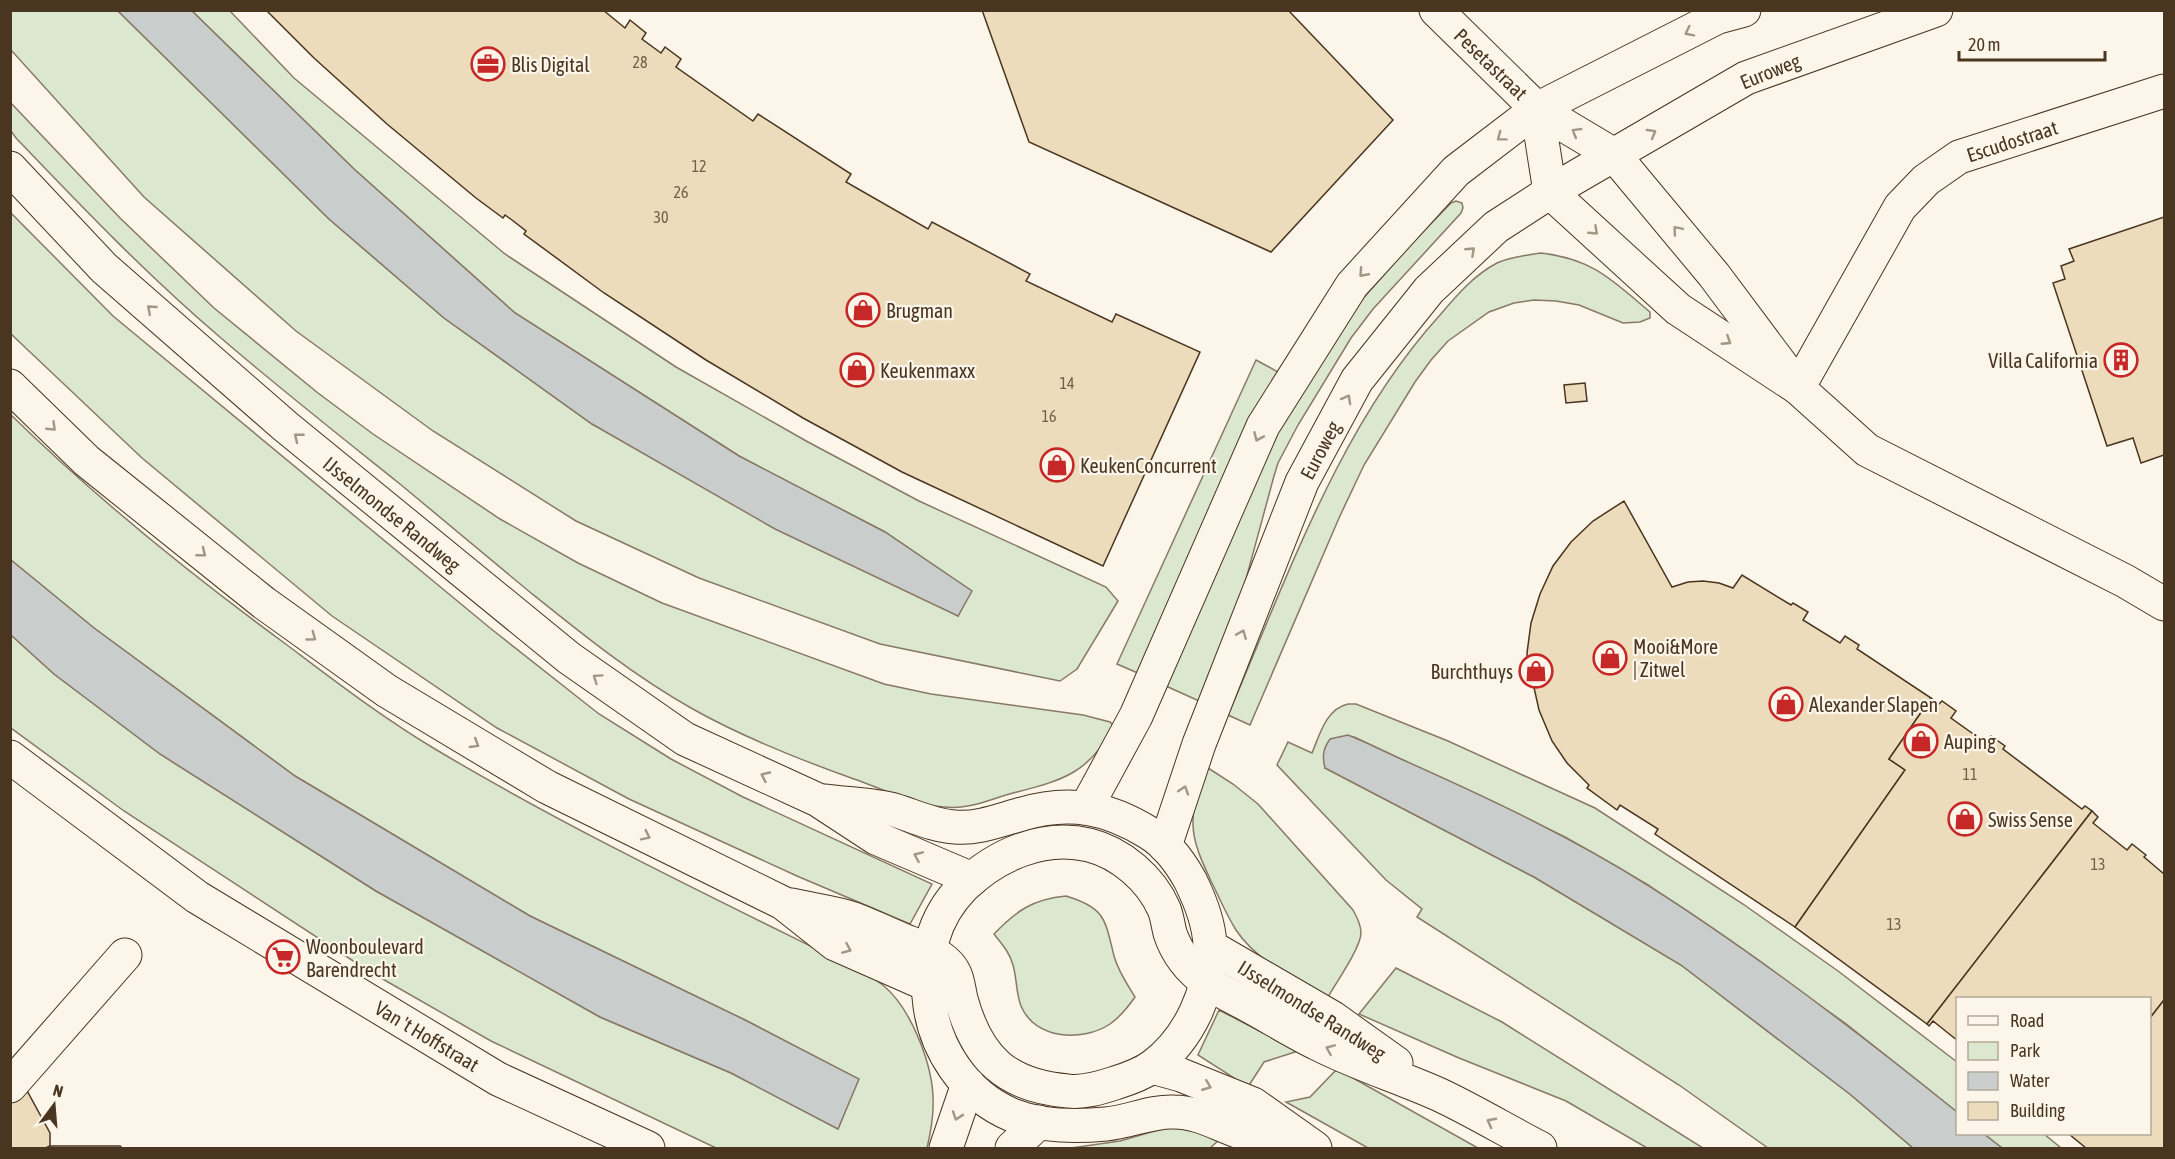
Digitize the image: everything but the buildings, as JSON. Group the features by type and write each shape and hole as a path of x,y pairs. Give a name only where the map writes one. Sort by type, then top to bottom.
{"main road":[{"name":"Pesetastraat","path":"1436,10 1537,109 1551,192"},
{"path":"1066,842 1136,716 1263,426 1352,285 1456,171 1537,109 1718,17 1744,10"},
{"name":"Euroweg","path":"1165,846 1199,744 1302,482 1357,380 1429,290 1496,227 1551,192 1746,78 1936,10"},
{"name":"Escudostraat","path":"1798,388 1900,207 1926,180 1959,157 2164,91"},
{"path":"1537,109 1614,155 1714,275 1798,388"},
{"name":"IJsselmondse Randweg","path":"10,168 113,276 285,426 569,658 685,739 818,800 876,837 972,879"},
{"path":"1551,192 1678,309 1798,388 1867,450 2070,553 2164,604"},
{"path":"10,386 87,461 264,603 387,692 547,787 783,903 835,944 928,985"},
{"name":"Van 't Hoffstraat","path":"10,757 196,897 498,1078 648,1149"},
{"name":"IJsselmondse Randweg","path":"818,800 892,809 954,827 973,827 1049,807 1086,808 1104,812 1152,834 1179,862 1198,896 1207,923 1210,947 1206,982 1192,1021 1175,1045 1152,1067 1105,1087 1069,1092 1035,1085 1013,1077 997,1068 976,1041 961,999 957,976 948,964 928,951 948,905 972,879 1008,854 1038,845 1066,842 1091,846 1116,855 1135,870 1150,886 1164,909 1179,955 1206,982 1319,1045 1442,1096 1540,1149"},
{"path":"783,903 851,918 928,951 928,985 934,1028 954,1068 968,1084 1013,1115 1062,1126 1109,1124 1155,1113 1198,1114 1238,1132 1287,1149"},
{"name":"IJsselmondse Randweg","path":"1210,947 1333,1018 1442,1096"},
{"path":"10,1086 125,955"},
{"path":"1152,1067 1180,1075 1253,1104 1315,1149"},
{"path":"946,1149 968,1084"},
{"path":"1012,1149 1069,1092"}],"green space":[{"path":"10,11 118,11 329,219 444,318 592,424 958,616 971,591 885,532 739,456 515,313 354,169 192,11 230,11 294,78 505,254 676,367 808,442 919,501 1106,587 1118,601 1077,669 1060,681 880,644 699,578 576,521 433,431 296,331 144,197 11,50"},
{"path":"10,102 120,218 214,308 318,393 373,434 500,519 578,563 662,603 884,684 931,694 1083,715 1110,722 1114,726 1105,742 1085,764 1074,772 1049,783 963,807 933,806 910,800 771,747 710,719 670,696 609,654 531,593 265,375 167,290 16,138 11,131"},
{"path":"1456,201 1462,203 1461,213 1373,309 1351,338 1298,425 1278,463 1236,616 1199,701 1166,686 1267,453 1284,421 1352,311 1411,244 1451,203"},
{"path":"10,212 113,316 490,628 599,714 671,759 743,797 932,884 910,924 797,876 629,799 497,728 332,616 142,458 11,334"},
{"path":"1541,253 1575,260 1601,273 1650,312 1650,318 1640,322 1623,323 1579,305 1534,300 1514,303 1489,312 1448,341 1415,382 1364,465 1250,725 1228,715 1318,506 1344,454 1404,358 1473,279 1502,261"},
{"path":"1256,360 1278,372 1140,674 1117,664"},
{"path":"10,414 76,476 179,563 397,725 487,780 540,809 865,973 884,986 904,1010 926,1059 933,1092 932,1123 927,1148 716,1148 491,1041 367,970 124,811 11,728 11,635 54,674 160,754 376,891 600,1017 731,1073 838,1129 858,1079 745,1020 530,916 295,776 94,628 11,560"},
{"path":"1356,704 1448,741 1595,808 1743,904 1838,971 1956,1061 1956,1111 1845,1023 1648,885 1565,837 1354,737 1325,768 1534,877 1681,965 1851,1095 1913,1148 1768,1148 1679,1085 1417,917 1422,909 1386,880 1277,765 1288,742 1312,753 1321,730 1329,717 1340,707"},
{"path":"1205,766 1258,804 1353,910 1360,927 1360,939 1353,956 1328,997 1266,961 1245,941 1229,918 1202,861 1193,831 1195,802"},
{"path":"1066,896 1089,905 1102,917 1118,967 1135,997 1124,1012 1110,1024 1087,1034 1061,1034 1048,1031 1037,1026 1028,1017 1019,1001 1012,961 994,934 1026,907 1044,900"},
{"path":"1396,968 1502,1022 1703,1148 1647,1148 1566,1101 1459,1058 1359,1014"},
{"path":"1219,1010 1298,1051 1264,1062 1248,1087 1198,1055"},
{"path":"1337,1069 1478,1148 1368,1148 1286,1102 1310,1097"},
{"path":"1165,1128 1191,1128 1219,1140 1210,1148 1071,1148 1120,1141"},
{"path":"1985,1135 2045,1135 2061,1148 2002,1148"}],"water":[{"path":"118,11 192,11 354,169 515,313 739,456 885,532 972,591 958,616 775,529 592,424 444,318 329,219"},
{"path":"11,560 94,628 295,776 530,916 745,1020 859,1079 838,1129 731,1073 600,1017 376,891 160,754 54,674 11,635"},
{"path":"1348,735 1464,788 1589,850 1649,886 1806,994 1956,1111 1956,1135 1985,1135 2002,1148 1913,1148 1851,1095 1681,965 1534,877 1325,768 1324,753 1330,739"}],"place":[{"name":"Blis Digital","path":"488,64"},
{"name":"Brugman","path":"863,310"},
{"name":"Villa California","path":"2121,360"},
{"name":"Keukenmaxx","path":"857,370"},
{"name":"KeukenConcurrent","path":"1057,465"},
{"name":"Mooi&More | Zitwel","path":"1610,658"},
{"name":"Burchthuys","path":"1536,671"},
{"name":"Alexander Slapen","path":"1786,704"},
{"name":"Auping","path":"1921,741"},
{"name":"Swiss Sense","path":"1965,819"},
{"name":"Woonboulevard Barendrecht","path":"283,957"}]}
